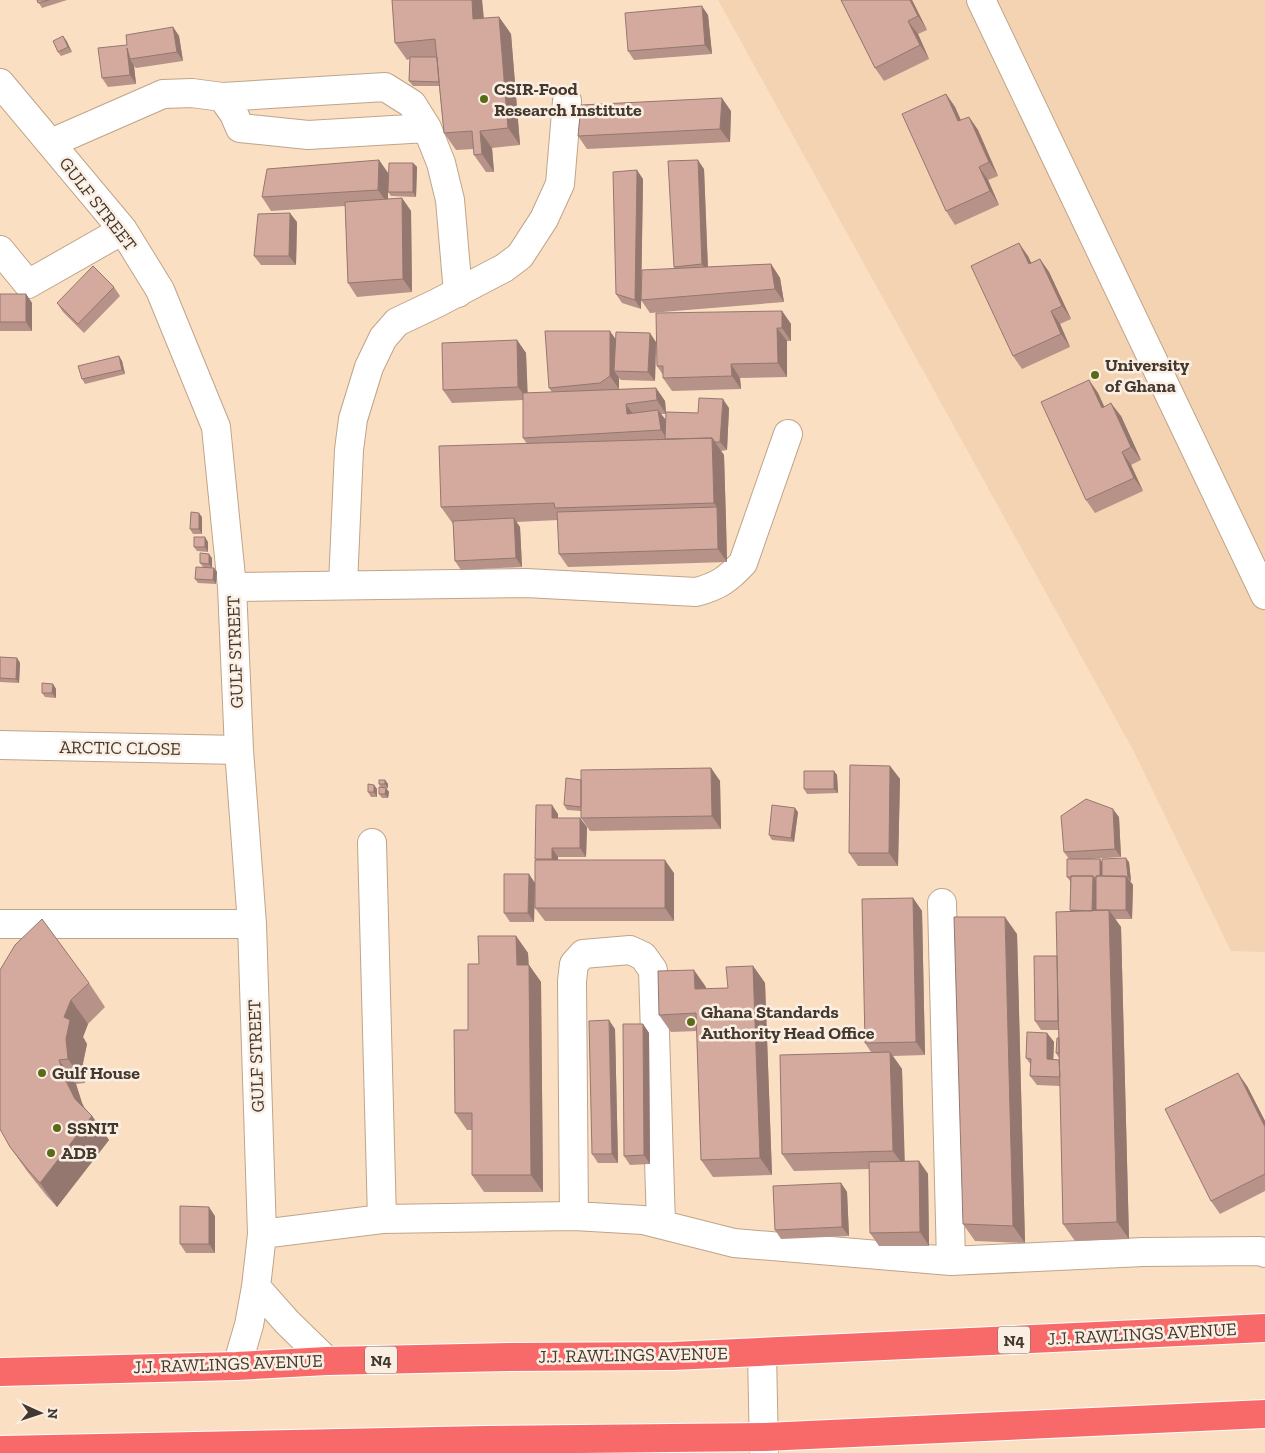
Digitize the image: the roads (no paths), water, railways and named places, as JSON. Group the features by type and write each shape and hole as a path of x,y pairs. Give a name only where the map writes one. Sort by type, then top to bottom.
{"highway":[{"name":"J.J. RAWLINGS AVENUE","path":"0,1372 237,1366 327,1361 673,1356 1265,1328"},
{"path":"0,1450 484,1440 764,1445 1265,1414"}],"street":[{"path":"981,0 1265,595"},
{"name":"GULF STREET","path":"0,83 123,230 160,290 216,427 232,587 239,750 252,924 262,1234 256,1287 249,1325 237,1366"},
{"path":"51,144 163,94 222,97 385,86 412,104 427,128 441,163 450,200 458,293"},
{"path":"222,97 234,114 240,128 308,135 427,128"},
{"path":"343,584 351,435 353,419 369,367 383,338 397,322 458,293 504,268 520,256 544,219 560,184 567,101"},
{"path":"0,250 28,284 123,230"},
{"path":"232,587 526,583 696,592 713,587 728,579 744,563 788,434"},
{"name":"ARCTIC CLOSE","path":"0,745 239,750"},
{"path":"372,843 382,1219"},
{"path":"942,903 951,1261"},
{"path":"0,924 252,924"},
{"path":"574,1216 572,982 574,964 583,954 630,950 643,956 653,970 661,1224"},
{"path":"262,1234 382,1219 574,1216 643,1220 734,1243 951,1261 1143,1252 1265,1253"},
{"path":"256,1287 287,1322 327,1361"},
{"path":"762,1352 764,1445"}],"place":[{"name":"CSIR-Food Research Institute","path":"484,99"},
{"name":"University of Ghana","path":"1095,375"},
{"name":"Ghana Standards Authority Head Office","path":"691,1022"},
{"name":"Gulf House","path":"42,1073"},
{"name":"SSNIT","path":"57,1128"},
{"name":"ADB","path":"51,1153"}]}
